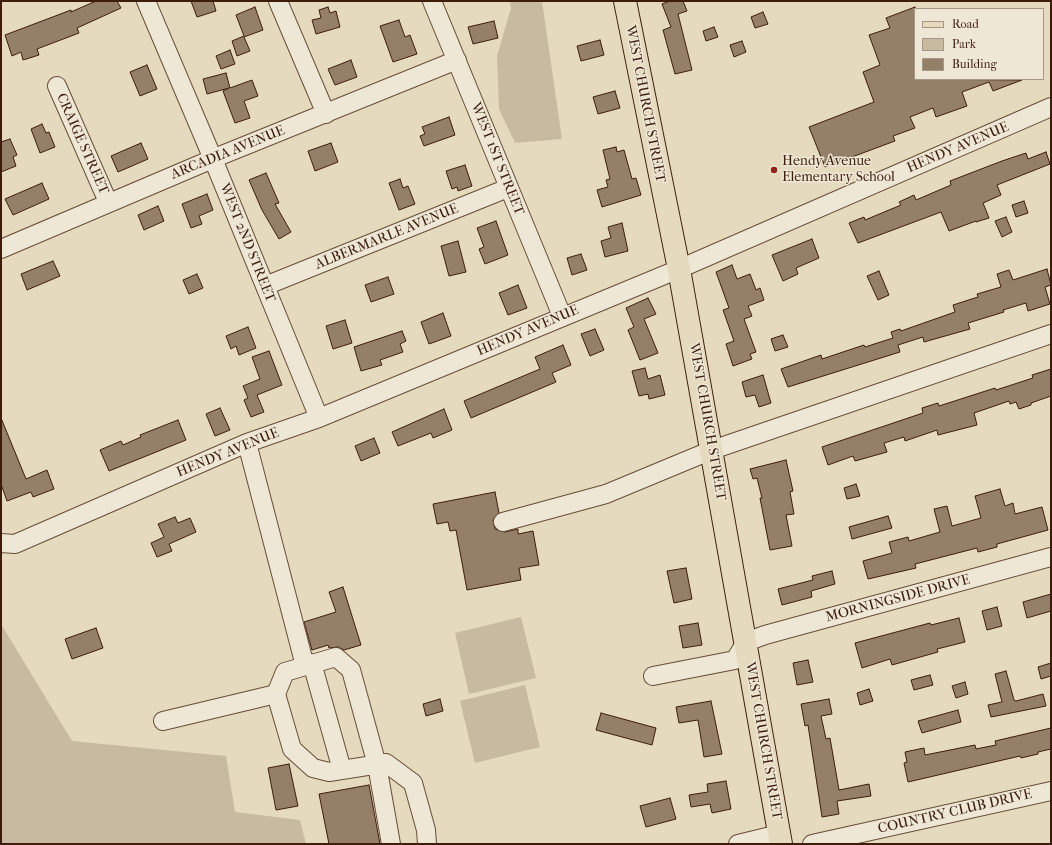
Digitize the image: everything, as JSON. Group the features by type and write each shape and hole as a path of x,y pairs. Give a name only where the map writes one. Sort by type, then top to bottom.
{"main road":[{"name":"WEST CHURCH STREET","path":"625,1 679,269 780,839"}],"street":[{"name":"WEST 2ND STREET","path":"146,1 213,159 319,418"},
{"path":"278,1 326,114"},
{"name":"WEST 1ST STREET","path":"432,1 562,316"},
{"name":"ARCADIA AVENUE","path":"3,244 457,60"},
{"name":"CRAIGE STREET","path":"57,86 108,202"},
{"name":"HENDY AVENUE","path":"1,544 15,544 247,443 319,418 562,316 679,269 1051,107"},
{"name":"ALBERMARLE AVENUE","path":"265,286 508,188"},
{"path":"503,522 606,494 712,450 1051,334"},
{"path":"247,443 308,665 342,770"},
{"name":"MORNINGSIDE DRIVE","path":"746,642 1051,557"},
{"path":"653,676 735,660 746,642"},
{"path":"390,844 377,765 351,670 336,657 285,672 276,694 292,749 313,768 329,772 377,765 386,763 413,783 426,830 427,844"},
{"path":"163,721 276,694"},
{"name":"COUNTRY CLUB DRIVE","path":"812,844 1051,790"},
{"path":"738,844 780,839"}],"green space":[{"path":"510,1 542,1 562,139 515,143 499,109 497,56 511,8"},
{"path":"521,617 536,678 469,694 455,633"},
{"path":"1,624 72,741 226,756 235,812 300,820 306,844 1,844"},
{"path":"525,685 540,747 475,763 460,701"}],"building":[{"path":"96,1 117,1 121,8 77,28 79,33 37,49 39,55 23,60 21,52 12,56 5,35 71,10 71,12"},
{"path":"191,1 213,1 216,11 197,17"},
{"path":"670,1 683,1 687,11 678,14 692,70 675,74 663,30 671,27 662,4"},
{"path":"255,7 263,30 244,37 250,51 237,56 232,41 244,36 236,15"},
{"path":"328,7 330,13 336,11 340,27 316,34 312,20 321,18 319,10"},
{"path":"915,7 914,80 1022,80 993,91 989,82 962,92 967,106 936,117 933,108 910,117 915,128 893,136 895,141 825,167 809,127 874,102 863,72 880,65 869,35 890,28 886,18"},
{"path":"763,12 768,24 755,28 751,17"},
{"path":"399,20 405,37 410,35 417,54 393,62 380,26"},
{"path":"494,21 498,38 473,44 468,27"},
{"path":"714,27 718,37 706,41 703,31"},
{"path":"600,40 604,55 581,61 577,46"},
{"path":"742,41 746,52 734,57 730,45"},
{"path":"230,50 235,64 221,69 216,56"},
{"path":"351,60 357,77 335,85 328,69"},
{"path":"147,65 157,89 140,96 130,72"},
{"path":"226,73 230,88 252,80 258,96 244,101 250,118 235,123 223,91 229,88 207,94 203,79"},
{"path":"615,91 620,108 598,114 593,97"},
{"path":"449,117 455,135 424,146 420,136 425,134 422,127"},
{"path":"42,124 46,133 49,132 55,147 40,153 31,129"},
{"path":"10,139 17,155 13,157 16,166 1,172 1,142"},
{"path":"141,143 148,159 118,172 111,156"},
{"path":"331,143 338,162 315,171 308,151"},
{"path":"616,147 617,152 624,150 632,179 636,178 641,195 602,207 597,190 608,187 606,180 610,179 603,150"},
{"path":"1046,152 1050,164 997,185 1001,195 983,203 989,218 949,231 941,212 858,243 849,223 864,217 865,220 901,205 899,202 914,195 916,200 951,185 950,181 1002,161 1026,153 1028,159"},
{"path":"465,165 472,186 458,191 457,187 452,189 446,171"},
{"path":"266,173 279,203 275,204 291,232 279,239 262,210 249,180"},
{"path":"400,179 403,188 408,186 415,204 399,210 389,183"},
{"path":"42,183 49,199 13,215 5,199"},
{"path":"207,194 213,210 199,216 202,224 191,228 182,204"},
{"path":"1024,201 1028,213 1016,217 1012,205"},
{"path":"158,206 164,221 144,230 138,215"},
{"path":"1006,217 1012,232 1002,237 995,221"},
{"path":"496,221 508,255 485,264 479,249 484,247 477,228"},
{"path":"622,223 628,251 605,257 601,241 611,238 608,227"},
{"path":"812,239 819,258 796,268 798,274 783,281 772,255"},
{"path":"458,241 466,272 449,276 441,246"},
{"path":"581,254 587,270 572,275 567,258"},
{"path":"53,261 60,276 27,290 21,274"},
{"path":"732,265 737,279 750,274 756,290 760,288 764,300 748,306 752,316 744,319 756,352 750,354 752,359 733,366 726,344 734,341 723,310 729,308 716,272"},
{"path":"1047,269 1051,285 1045,287 1050,304 1028,311 1026,303 1003,310 1004,312 968,323 970,329 924,342 923,337 898,345 900,352 788,387 781,369 821,355 822,359 864,345 865,347 893,338 891,332 900,329 901,331 955,312 953,305 978,297 977,294 1001,287 997,274 1009,270 1013,280"},
{"path":"879,271 889,295 878,300 867,276"},
{"path":"197,274 203,288 189,294 183,280"},
{"path":"388,277 394,294 371,302 365,285"},
{"path":"518,285 527,308 508,315 499,293"},
{"path":"648,298 656,314 644,319 658,353 640,360 628,330 634,327 626,308"},
{"path":"443,313 451,336 429,344 421,322"},
{"path":"345,320 352,343 333,349 326,326"},
{"path":"248,327 256,348 239,355 236,346 231,349 226,336"},
{"path":"595,329 604,350 590,356 581,334"},
{"path":"402,331 406,341 400,344 403,352 380,360 382,365 361,371 354,347"},
{"path":"783,335 788,347 775,351 771,339"},
{"path":"563,345 571,365 552,373 556,382 471,418 464,401 540,369 535,357"},
{"path":"269,351 282,385 257,395 264,412 251,417 244,400 248,398 243,386 260,379 252,357"},
{"path":"645,368 648,379 660,375 665,395 649,399 648,394 639,396 632,371"},
{"path":"1051,369 1051,396 1031,403 1031,405 1019,409 1016,402 1010,404 1009,401 974,413 977,425 938,435 937,430 905,441 904,437 884,443 887,452 855,461 853,456 828,465 822,447 923,413 922,408 938,403 939,406 995,388 996,390 1033,378 1032,375"},
{"path":"763,375 771,403 759,407 755,395 746,397 742,382"},
{"path":"220,408 230,430 215,436 206,414"},
{"path":"444,409 452,430 433,438 431,433 398,446 392,432"},
{"path":"1,418 26,479 47,470 54,489 33,497 31,492 7,501 1,484"},
{"path":"178,420 186,440 109,471 100,450 121,441 123,445 141,437 140,435"},
{"path":"374,438 380,453 361,461 355,446"},
{"path":"786,460 793,491 790,492 794,514 786,515 792,546 770,550 760,498 762,498 757,478 753,479 750,469"},
{"path":"856,484 860,496 847,499 844,488"},
{"path":"1000,489 1005,506 1013,503 1015,514 1042,507 1048,530 997,544 997,547 978,552 977,548 915,564 916,568 868,579 863,561 892,553 889,542 908,537 909,541 940,532 934,509 947,506 952,526 981,518 975,496"},
{"path":"495,492 499,513 493,520 495,529 505,532 518,529 518,534 533,531 539,565 519,568 521,580 467,590 456,530 450,531 448,522 437,524 433,504"},
{"path":"888,516 892,528 852,539 849,527"},
{"path":"175,517 178,523 190,518 196,532 169,544 172,551 157,557 151,543 164,537 158,524"},
{"path":"686,568 692,599 674,603 667,571"},
{"path":"832,571 835,584 811,591 812,597 782,605 778,589 813,580 812,576"},
{"path":"343,587 361,645 344,650 338,647 329,648 328,645 312,650 304,622 336,612 329,592"},
{"path":"1051,594 1051,611 1027,618 1023,602"},
{"path":"997,607 1002,626 987,630 982,611"},
{"path":"959,618 965,642 937,649 938,652 892,665 890,659 862,668 855,643 930,623 931,625"},
{"path":"698,623 702,645 683,648 679,626"},
{"path":"96,628 103,648 72,659 65,639"},
{"path":"808,660 813,682 797,685 793,663"},
{"path":"1051,663 1051,676 1041,679 1038,667"},
{"path":"1006,671 1014,700 1016,701 1043,694 1046,706 991,717 988,705 1002,702 995,674"},
{"path":"930,675 933,685 914,690 911,680"},
{"path":"965,682 968,694 956,698 952,686"},
{"path":"869,689 873,701 860,705 857,693"},
{"path":"440,699 443,711 426,716 423,704"},
{"path":"829,699 832,714 821,716 826,739 830,738 839,790 869,784 871,796 837,801 839,814 822,817 808,725 805,726 801,704"},
{"path":"711,701 722,754 704,757 698,720 679,723 676,707"},
{"path":"958,710 961,722 922,733 918,721"},
{"path":"601,713 656,728 652,745 596,730"},
{"path":"1051,728 1051,749 1038,752 1038,754 1021,758 1020,756 908,782 904,763 907,762 905,752 924,748 925,755 975,745 976,749 996,745 995,741"},
{"path":"289,764 298,806 276,810 268,768"},
{"path":"726,781 731,809 712,813 710,804 691,807 689,795 708,792 707,784"},
{"path":"369,785 380,844 329,844 319,794"},
{"path":"670,798 676,819 646,827 640,806"}],"place":[{"name":"Hendy Avenue Elementary School","path":"774,170"}]}
